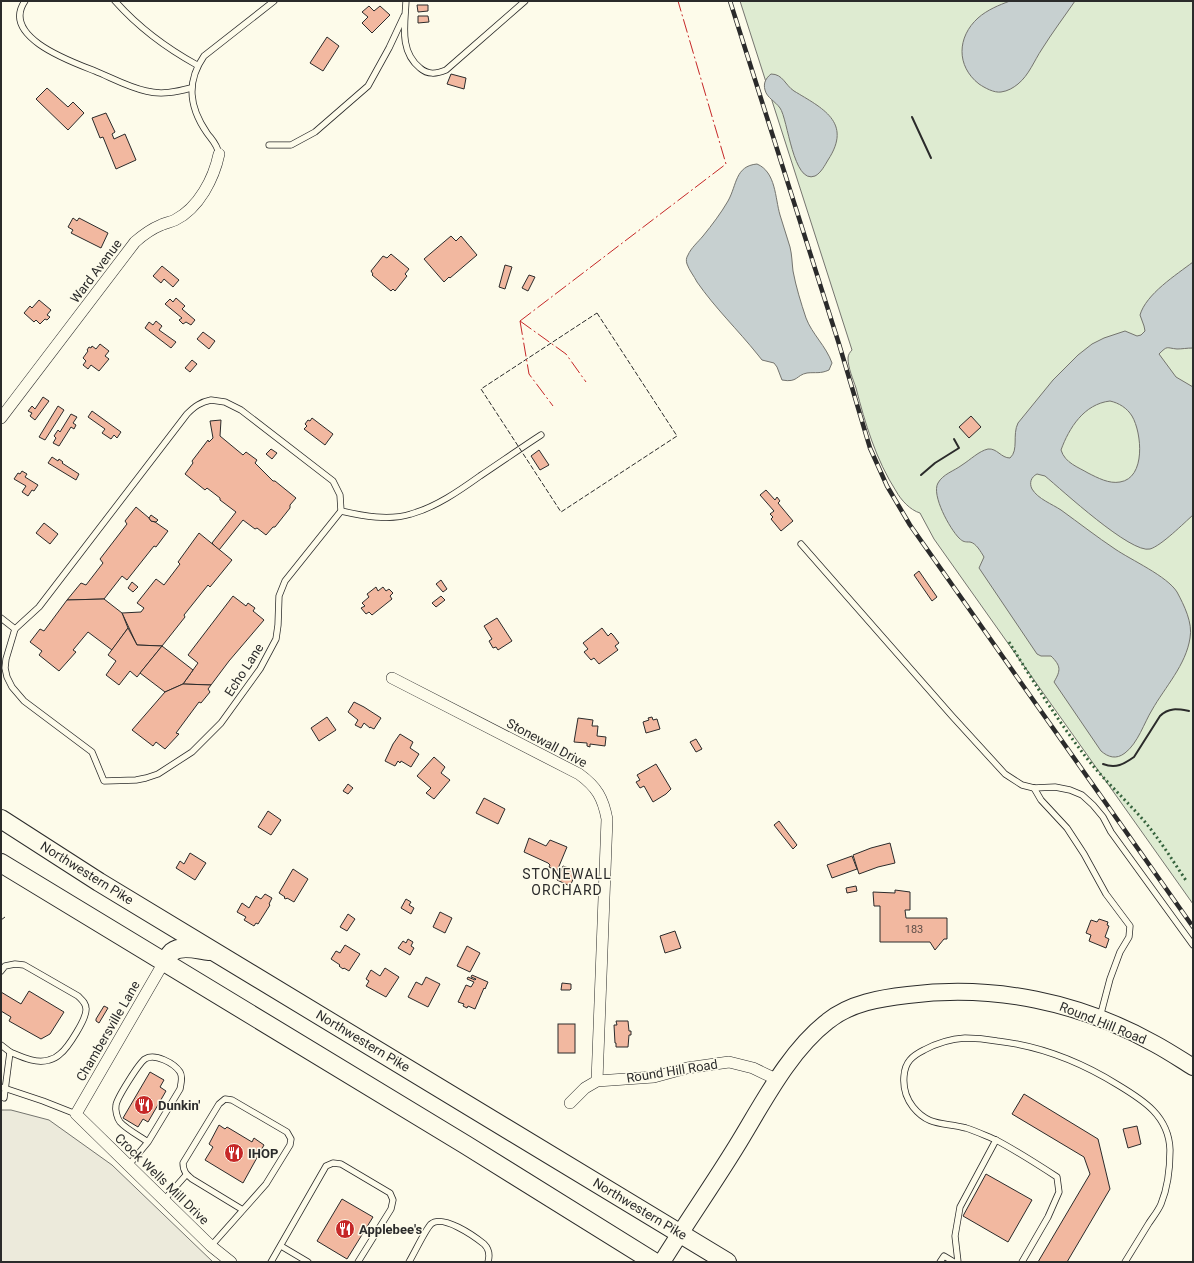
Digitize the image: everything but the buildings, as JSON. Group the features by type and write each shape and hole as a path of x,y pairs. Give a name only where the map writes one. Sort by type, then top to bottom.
{"main road":[{"name":"Northwestern Pike","path":"1,820 99,882 727,1262"},
{"path":"1,863 466,1145 654,1262"},
{"path":"164,962 172,952 183,948 216,952"}],"street":[{"name":"Ward Avenue","path":"1,418 135,242 146,233 175,220 187,212 199,200 210,180 218,154"},
{"name":"Stonewall Drive","path":"392,678 579,774 590,782 599,794 607,819 597,1081"},
{"name":"Chambersville Lane","path":"76,1114 164,962"},
{"name":"Round Hill Road","path":"662,1262 801,1046 828,1020 855,1006 886,997 924,992 985,992 1019,996 1052,1003 1100,1019 1155,1044 1193,1067"},
{"name":"Round Hill Road","path":"597,1081 654,1077 687,1068 730,1062 753,1068 778,1080"},
{"path":"570,1103 585,1088 597,1081"},
{"name":"Crock Wells Mill Drive","path":"76,1114 211,1246 231,1262"}],"lane":[{"path":"25,1 18,10 16,18 17,26 21,32 37,46 54,55 131,87 147,91 160,93 176,92 191,88"},
{"path":"115,1 137,24 155,39 173,52 197,65"},
{"path":"218,154 218,148 207,134 193,104 191,88 197,65 204,56 274,1"},
{"path":"406,1 405,46 409,56 415,64 430,74 446,70 525,1"},
{"path":"269,145 291,145 315,132 368,86 389,48 406,12"},
{"path":"1,618 15,629 39,607 187,414 196,405 204,401 211,400 225,402 241,410 333,481 340,495 341,511 358,515 390,518 410,515 429,508 455,493 541,435"},
{"name":"Echo Lane","path":"15,629 5,668 7,677 12,687 24,701 92,752 104,780 136,780 158,774 192,752 221,723 260,669 276,639 279,596 285,581 341,511"},
{"path":"801,544 1005,774 1022,785 1034,788 1055,787 1070,790 1082,795 1092,804 1193,945"},
{"path":"1034,788 1041,800 1067,828 1084,854 1106,894 1130,926 1129,937 1120,952 1110,979 1100,1019"},
{"path":"1,971 5,966 24,965 78,996 85,1003 86,1010 84,1018 67,1047 60,1055 49,1061 34,1061 10,1052 1,1045"},
{"path":"1022,1262 1048,1217 1059,1192 1057,1177 996,1140 966,1128 931,1121 912,1106 906,1093 904,1072 908,1062 912,1058 932,1046 948,1041 966,1038 1013,1042 1046,1051 1074,1061 1100,1073 1144,1100 1149,1105 1160,1119 1167,1134 1170,1148 1169,1170 1166,1188 1160,1206 1125,1262"},
{"path":"10,1052 2,1098 17,1093"},
{"path":"128,1166 148,1142 180,1089 182,1080 180,1072 170,1063 157,1057 146,1058 140,1063 116,1104 116,1112 120,1122 148,1142"},
{"path":"3,1088 76,1114"},
{"path":"211,1246 243,1210 266,1184 290,1145 291,1139 287,1132 232,1100 225,1099 219,1104 183,1163 183,1170 186,1175 243,1210"},
{"path":"958,1262 955,1236 960,1207 996,1140"},
{"path":"271,1262 326,1166 333,1163 341,1164 390,1193 393,1200 391,1209 358,1262"},
{"path":"164,1201 186,1175"},
{"path":"409,1262 430,1225 439,1221 444,1221 484,1244 490,1255 488,1262"},
{"path":"280,1246 308,1262"},
{"path":"940,1262 944,1256 954,1262"}],"green space":[{"path":"740,1 1193,1 1193,904 934,539 920,513 909,507 900,498 889,479 867,428 848,362 849,354 852,350"}],"shaded area":[{"path":"1010,1 1075,1 1022,80 1008,90 995,92 979,84 971,77 963,60 963,42 971,26 978,18 989,10"},
{"path":"771,74 775,74 781,78 791,89 824,110 836,126 837,136 835,147 823,169 815,176 808,176 801,171 792,150 783,114 776,103 766,93 764,87 766,79"},
{"path":"757,164 768,173 774,186 780,215 790,247 793,271 800,301 806,318 832,363 829,370 803,374 794,380 782,380 774,363 762,360 704,292 690,271 686,262 691,250 710,228 725,205 741,172 744,168"},
{"path":"1193,262 1193,348 1167,348 1159,354 1176,377 1193,387 1193,515 1160,544 1150,549 1141,548 1128,542 1097,520 1045,476 1037,474 1032,478 1031,482 1032,489 1041,498 1061,510 1115,549 1157,574 1172,586 1177,592 1185,608 1189,620 1191,632 1190,638 1188,648 1180,667 1157,701 1134,744 1122,755 1112,757 1101,751 1054,682 1059,671 1057,663 1051,656 1041,656 1037,654 979,568 984,557 980,550 970,542 964,542 955,534 942,512 937,495 937,488 938,483 943,477 985,450 991,449 1007,458 1010,458 1013,455 1015,447 1015,432 1018,423 1053,380 1078,355 1092,344 1125,331 1137,336 1141,335 1145,331 1140,315 1143,307 1155,292","holes":["1110,401 1125,408 1132,416 1138,433 1140,454 1138,464 1134,472 1128,479 1120,482 1100,479 1076,467 1066,458 1061,450 1068,433 1085,412 1101,403"]},
{"path":"1,1110 11,1110 49,1120 112,1165 213,1262 1,1262"}],"railway":[{"path":"730,1 839,344 870,448 887,486 910,525 1193,927"}],"hedge":[{"path":"1009,642 1078,747 1096,769 1145,822 1187,882"}],"fence":[{"path":"597,313 677,436 561,512 481,389 597,313"},
{"path":"1,920 5,917"}],"wall":[{"path":"912,117 931,158"},
{"path":"921,475 935,463 959,448 954,439"},
{"path":"1103,764 1116,766 1127,762 1134,757 1163,713 1174,709 1189,711"}],"power":[{"path":"520,321 726,164 678,1"},
{"path":"520,321 529,374 553,406"},
{"path":"520,321 566,354 586,382"}],"place":[{"name":"Dunkin'","path":"144,1105"},
{"name":"IHOP","path":"234,1153"},
{"name":"Applebee's","path":"345,1229"}],"district":[{"name":"STONEWALL ORCHARD","path":"567,882"}]}
